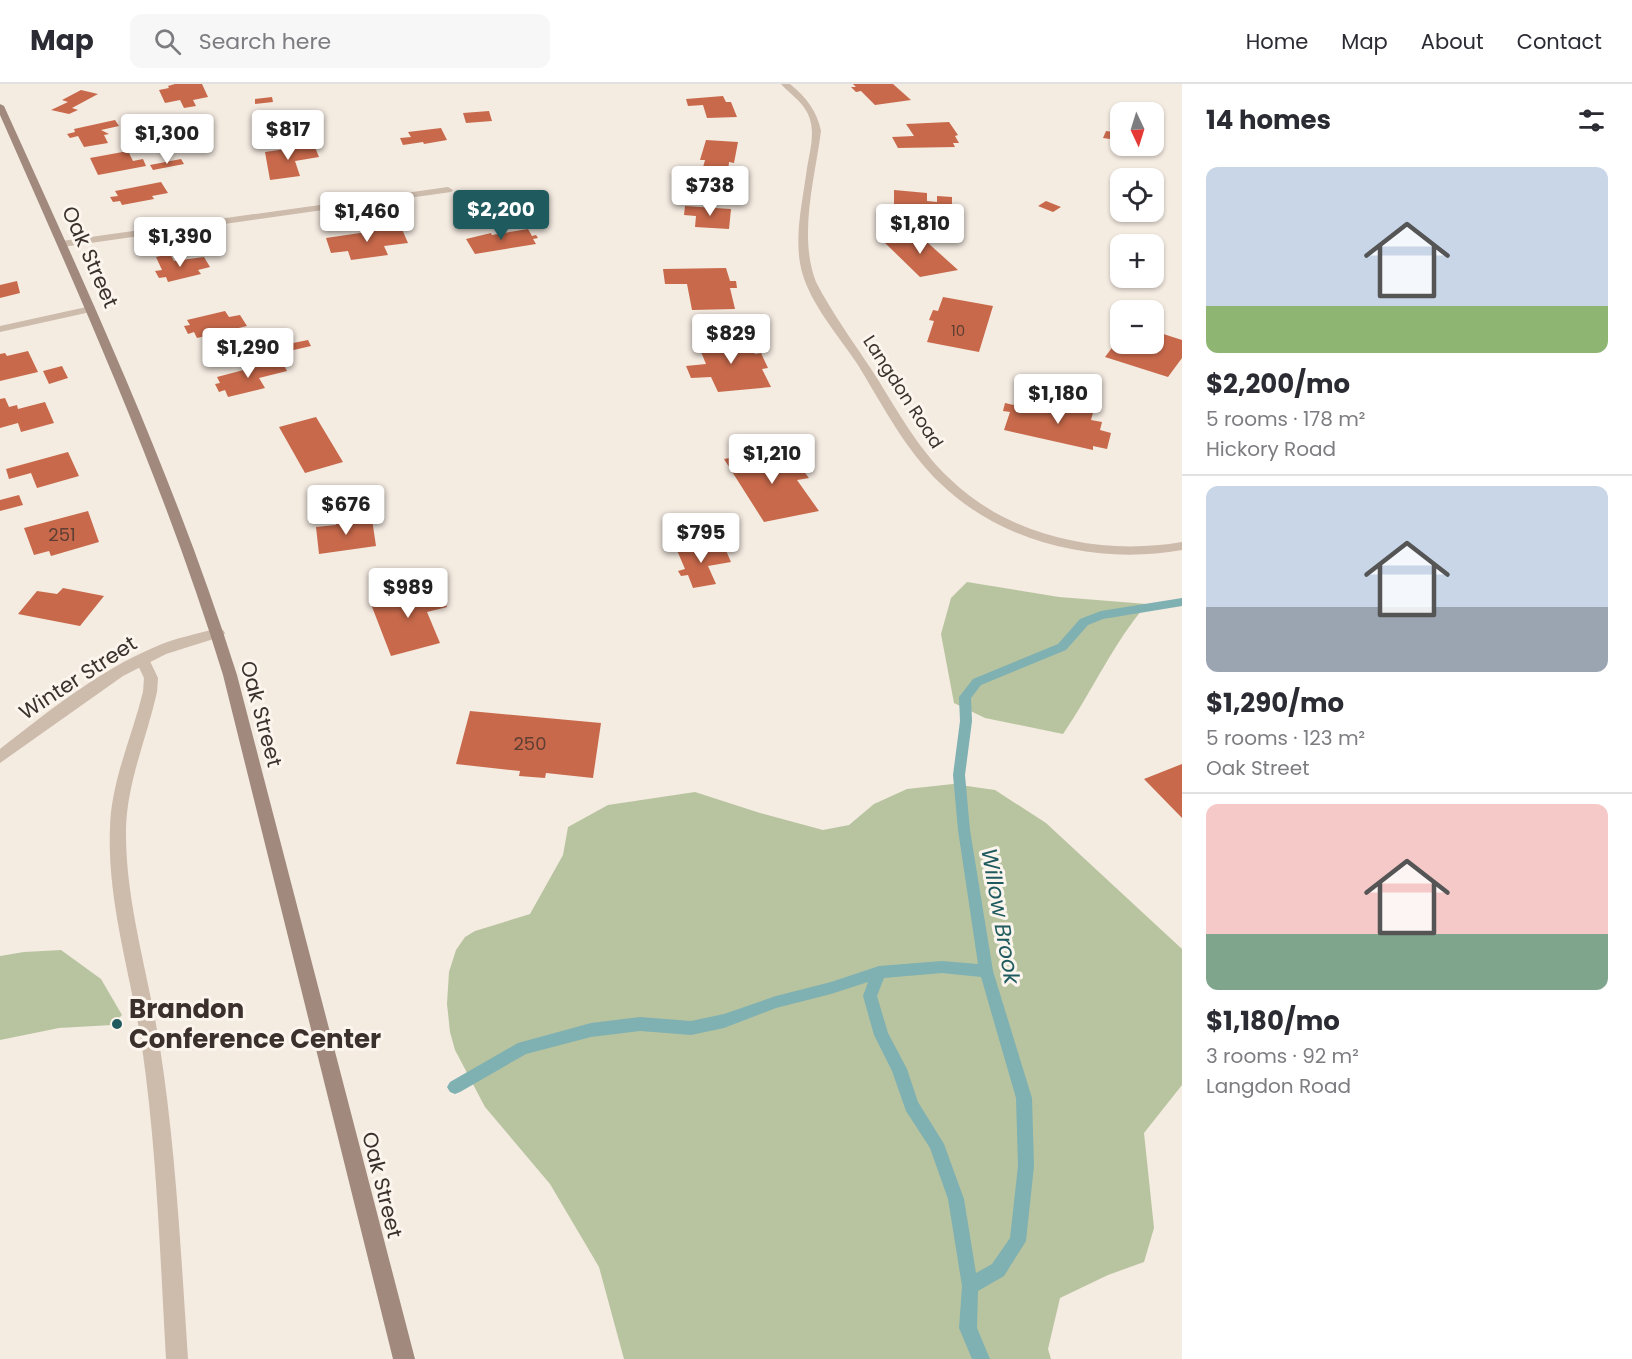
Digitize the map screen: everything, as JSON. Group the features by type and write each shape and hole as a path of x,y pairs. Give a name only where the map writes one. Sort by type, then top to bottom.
{"main road":[{"name":"Oak Street","path":"0,106 62,244 176,511 218,633 405,1359"}],"street":[{"name":"Langdon Road","path":"785,84 808,105 815,117 817,131 804,237 808,273 926,461 967,501 999,520 1043,536 1090,548 1132,552 1182,546"},
{"path":"62,244 448,190"},
{"path":"0,329 90,309"},
{"name":"Winter Street","path":"0,757 54,716 142,659 181,643 218,633"},
{"path":"142,659 151,678 150,692 123,789 117,826 119,861 133,960 151,1044 159,1106 166,1169 177,1359"}],"green space":[{"path":"967,582 1059,597 1147,604 1113,651 1063,734 985,718 954,703 941,634 951,598"},
{"path":"953,784 995,790 1046,823 1182,949 1182,1085 1144,1133 1154,1228 1144,1262 1108,1275 1060,1298 1048,1349 1051,1359 624,1359 599,1267 550,1184 485,1107 455,1050 450,1032 447,1004 449,972 456,950 465,937 475,931 530,914 563,855 568,827 608,805 695,792 823,830 849,825 874,804 907,789"},
{"path":"61,950 101,979 122,1015 112,1025 59,1028 0,1040 0,956"}],"building":[{"path":"175,84 202,84 208,97 193,100 196,106 184,108 180,100 165,103 159,90"},
{"path":"853,84 893,84 911,100 875,105 861,91 856,92 851,87 856,87"},
{"path":"81,90 98,94 72,108 78,110 69,114 51,110 68,102 62,100"},
{"path":"723,96 726,102 731,102 737,117 707,118 703,105 688,106 686,99"},
{"path":"272,97 273,102 255,104 255,99"},
{"path":"489,111 492,121 466,123 463,113"},
{"path":"115,120 119,126 101,130 109,134 104,135 108,143 84,147 78,136 70,138 67,134 75,132 74,129"},
{"path":"949,122 958,135 955,136 959,143 953,143 955,147 898,148 892,137 914,136 906,124"},
{"path":"441,128 447,140 403,145 400,138 411,137 408,132"},
{"path":"1106,131 1110,132 1110,139 1103,138"},
{"path":"706,140 738,142 734,163 729,162 728,173 702,171 705,160 700,160"},
{"path":"314,145 319,157 295,161 300,176 270,180 265,152"},
{"path":"128,151 133,161 143,159 146,166 98,175 90,158"},
{"path":"181,159 184,164 153,170 150,165"},
{"path":"161,182 168,193 152,196 154,199 122,205 120,201 113,202 110,197 118,196 115,191"},
{"path":"894,190 927,193 927,201 937,202 937,196 952,197 952,206 940,205 940,209 927,208 928,212 894,210"},
{"path":"1046,201 1061,207 1053,212 1038,206"},
{"path":"685,206 731,209 729,229 695,227 696,216 684,215"},
{"path":"401,227 408,243 384,246 388,255 351,260 348,251 331,253 326,238"},
{"path":"528,229 532,236 536,235 538,238 533,239 536,244 475,254 466,239 491,233 492,235"},
{"path":"918,234 958,270 920,277 882,240"},
{"path":"170,254 174,261 204,257 210,267 198,270 201,274 168,282 166,277 159,278 155,271 162,270 156,257"},
{"path":"726,268 730,281 736,281 737,288 730,288 735,309 692,310 687,284 665,284 663,269"},
{"path":"17,281 20,293 0,298 0,285"},
{"path":"943,297 993,306 979,352 927,342 934,321 929,320 933,310 938,311"},
{"path":"225,311 229,317 240,315 247,326 197,338 194,332 188,334 184,326 190,325 187,320"},
{"path":"1164,334 1182,340 1182,358 1168,377 1105,357 1110,350 1110,354 1164,354"},
{"path":"746,336 755,354 761,353 768,368 762,369 771,387 718,392 711,377 691,378 686,366 706,364 696,340"},
{"path":"308,340 311,346 285,352 283,345"},
{"path":"28,351 38,372 0,381 0,354 5,353 7,356"},
{"path":"281,360 287,371 259,378 265,388 228,397 225,390 219,392 215,384 220,383 217,377"},
{"path":"62,366 68,378 49,384 43,371"},
{"path":"5,398 9,407 17,405 18,409 45,402 54,423 21,432 18,423 0,428 0,399"},
{"path":"1005,403 1026,408 1027,404 1065,412 1067,404 1094,409 1091,420 1102,422 1100,430 1111,433 1107,449 1093,446 1093,450 1004,430 1010,412 1003,411"},
{"path":"316,417 343,462 305,473 279,427"},
{"path":"777,449 792,469 801,468 809,478 797,480 819,511 764,522 724,459"},
{"path":"68,452 79,476 37,488 31,473 9,479 6,469"},
{"path":"19,495 23,505 0,511 0,500"},
{"path":"88,511 99,542 51,556 49,551 34,555 24,528"},
{"path":"345,515 346,523 372,519 376,546 319,554 316,527 336,525 335,516"},
{"path":"696,545 698,550 724,546 731,562 708,566 716,584 693,588 688,575 681,576 678,571 685,569 676,548"},
{"path":"418,587 421,593 438,588 447,607 427,612 440,643 391,656 369,599"},
{"path":"63,588 104,596 80,626 18,614 37,591 57,594"},
{"path":"470,711 601,723 593,778 546,773 545,778 519,776 520,771 456,764"},
{"path":"1182,764 1182,818 1144,779"}],"waterway":[{"name":"Willow Brook","path":"986,971 964,830 959,775 966,721 965,697 977,682 1062,647 1084,622 1101,615 1182,602"},
{"path":"879,972 942,967 986,971"},
{"name":"Willow Brook","path":"970,1286 998,1270 1018,1241 1026,1166 1024,1098 986,971"},
{"path":"455,1087 523,1048 591,1030 640,1024 691,1028 724,1021 776,1002 831,988 879,972"},
{"path":"879,972 870,996 881,1035 899,1069 911,1106 936,1144 956,1199 970,1286"},
{"name":"Willow Brook","path":"970,1286 968,1328 981,1359"}],"place":[{"name":"Brandon Conference Center","path":"117,1024"}]}
